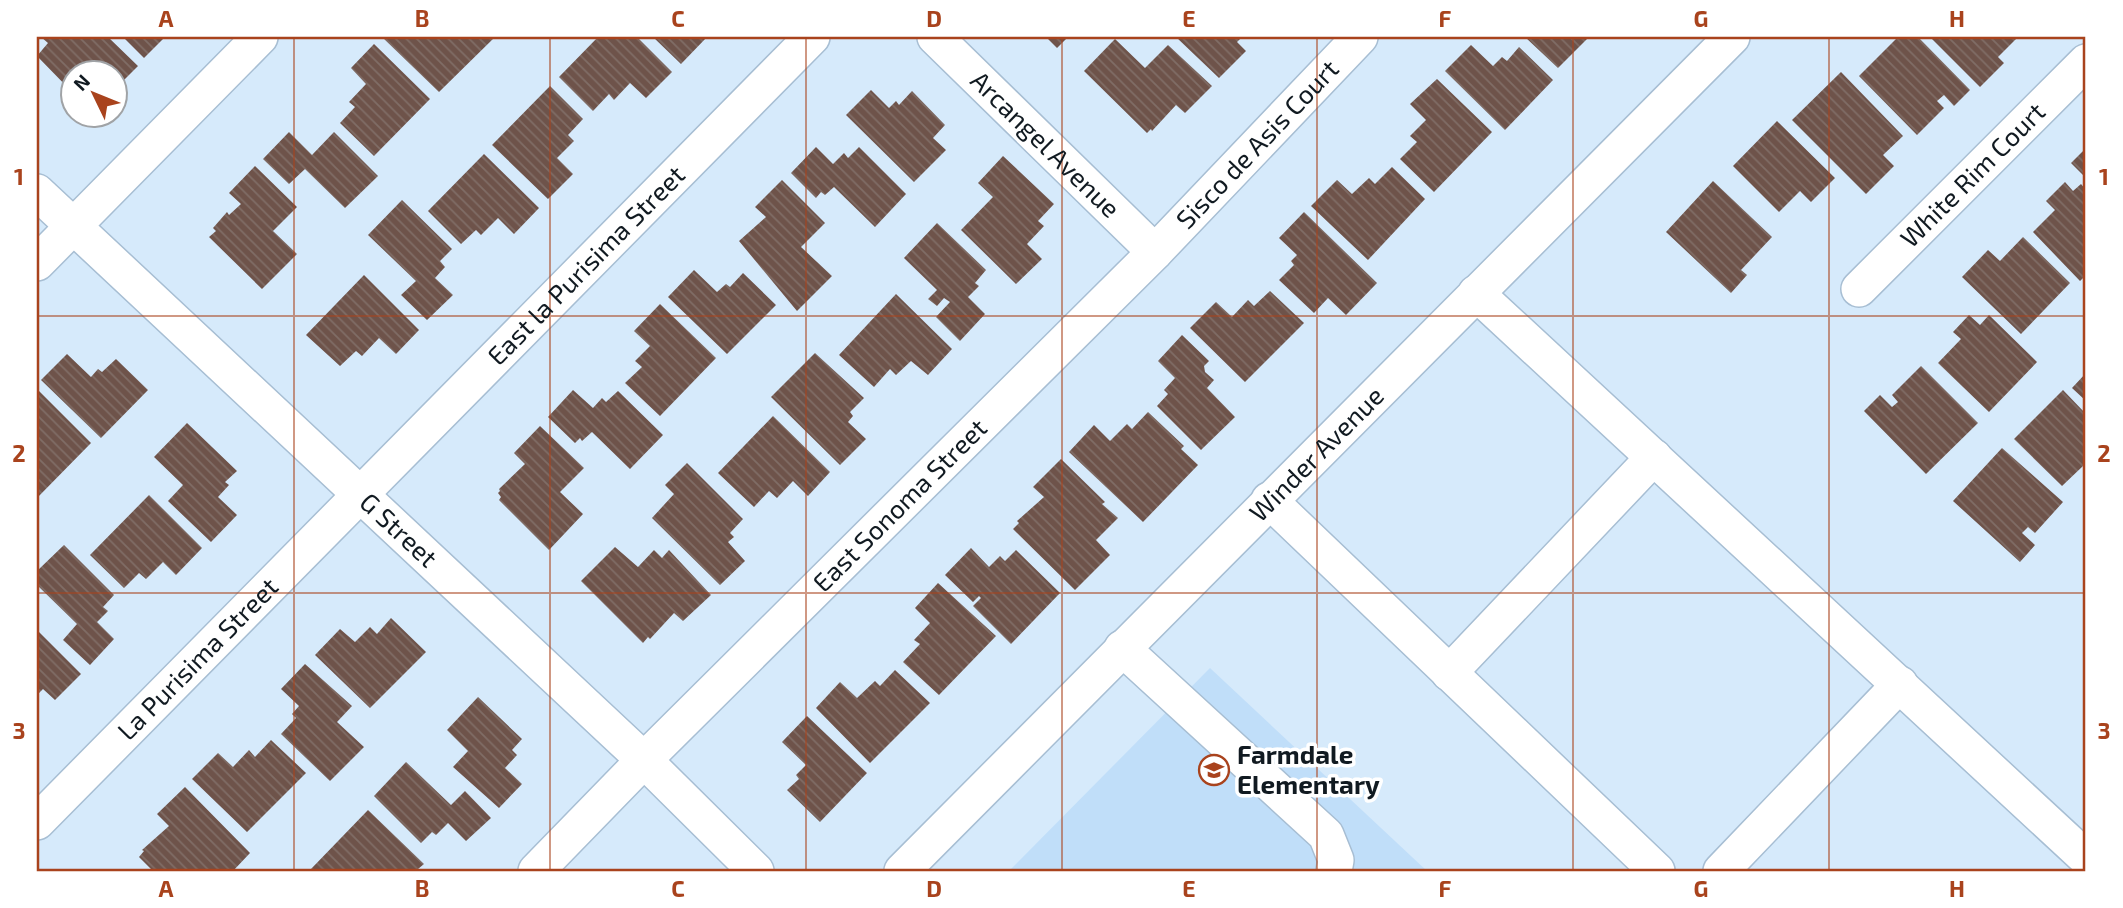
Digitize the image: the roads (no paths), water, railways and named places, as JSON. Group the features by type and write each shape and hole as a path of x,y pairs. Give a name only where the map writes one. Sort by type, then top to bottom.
{"street":[{"path":"37,263 260,37"},
{"name":"East la Purisima Street","path":"360,495 812,37"},
{"name":"Arcangel Avenue","path":"935,37 1155,252"},
{"name":"Sisco de Asis Court","path":"1155,252 1360,37"},
{"name":"Winder Avenue","path":"902,871 1732,37"},
{"name":"White Rim Court","path":"1859,289 2086,62"},
{"name":"G Street","path":"37,192 644,760 756,871"},
{"name":"East Sonoma Street","path":"536,871 644,760 1155,252"},
{"path":"1476,293 2086,858"},
{"path":"1449,673 1654,457"},
{"name":"La Purisima Street","path":"37,822 360,495"},
{"path":"1269,500 1657,871"},
{"path":"1122,648 1326,835 1336,860 1335,871"},
{"path":"1721,871 1900,684"}],"place":[{"name":"Farmdale Elementary","path":"1214,770"}]}
